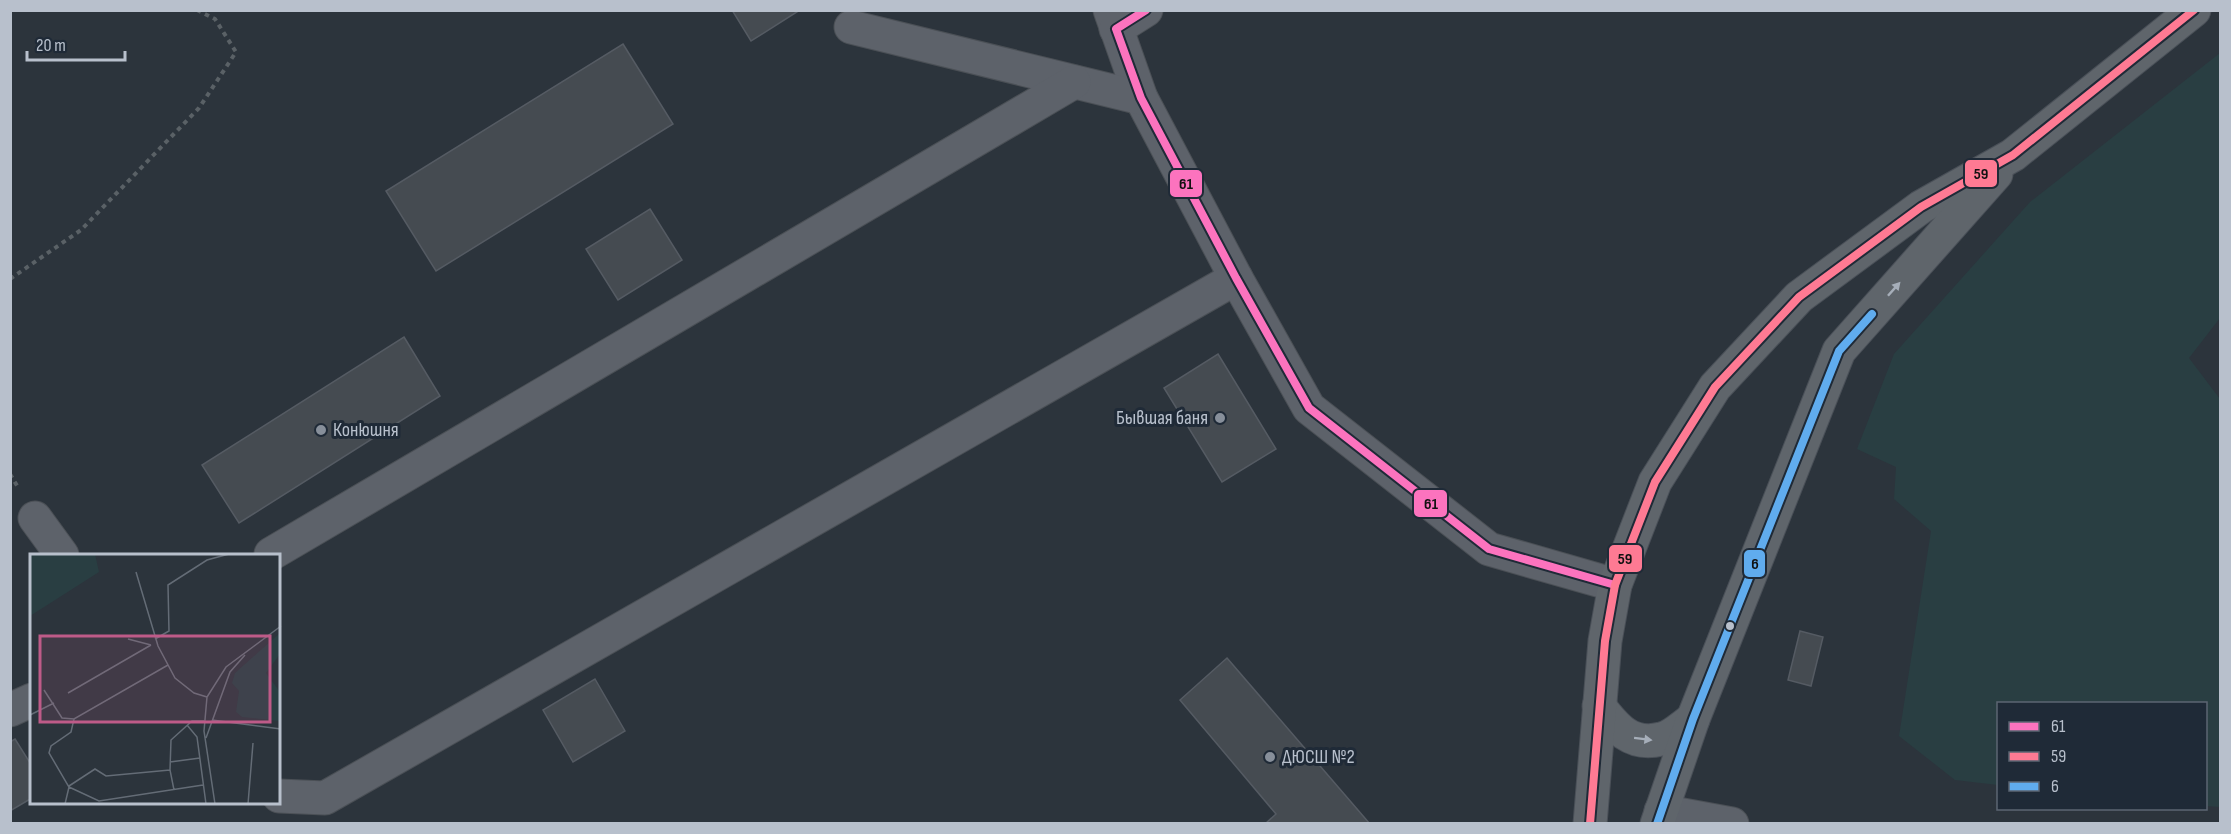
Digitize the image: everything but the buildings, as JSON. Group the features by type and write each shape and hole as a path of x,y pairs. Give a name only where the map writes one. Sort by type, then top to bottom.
{"main road":[{"path":"1590,824 1605,641 1615,585 1654,482 1715,387 1799,297 1921,207 2013,155 2194,10"},
{"path":"1659,817 1694,719 1839,351 2013,155"},
{"path":"1599,706 1618,730 1639,740 1662,739 1694,719"}],"street":[{"path":"1146,10 1113,20 1141,98 1236,278 1309,408 1489,549 1615,585"},
{"path":"851,27 1141,98"},
{"path":"271,554 1074,82"},
{"path":"280,796 320,811 1236,278"},
{"path":"35,518 61,554"},
{"path":"10,710 30,701"},
{"path":"1659,817 1732,824"}],"path":[{"path":"10,279 81,230 199,108 236,52 215,19 197,10"}],"green space":[{"path":"2220,53 2220,318 2189,358 2220,399 2220,807 2207,806 2207,702 1997,702 1997,785 1955,780 1899,736 1931,531 1894,499 1896,467 1857,449 1894,354 2030,202"}],"transit line":[{"name":"61","path":"1146,10 1116,29 1141,98 1236,278 1309,408 1489,549 1615,585"},
{"name":"59","path":"1590,824 1605,641 1615,585 1655,482 1715,387 1799,297 1921,207 2013,155 2194,10"},
{"name":"6","path":"1657,824 1693,719 1839,351 1872,314"}],"place":[{"name":"Бывшая баня","path":"1220,418"},
{"name":"Конюшня","path":"321,430"},
{"name":"ДЮСШ №2","path":"1270,757"}]}
